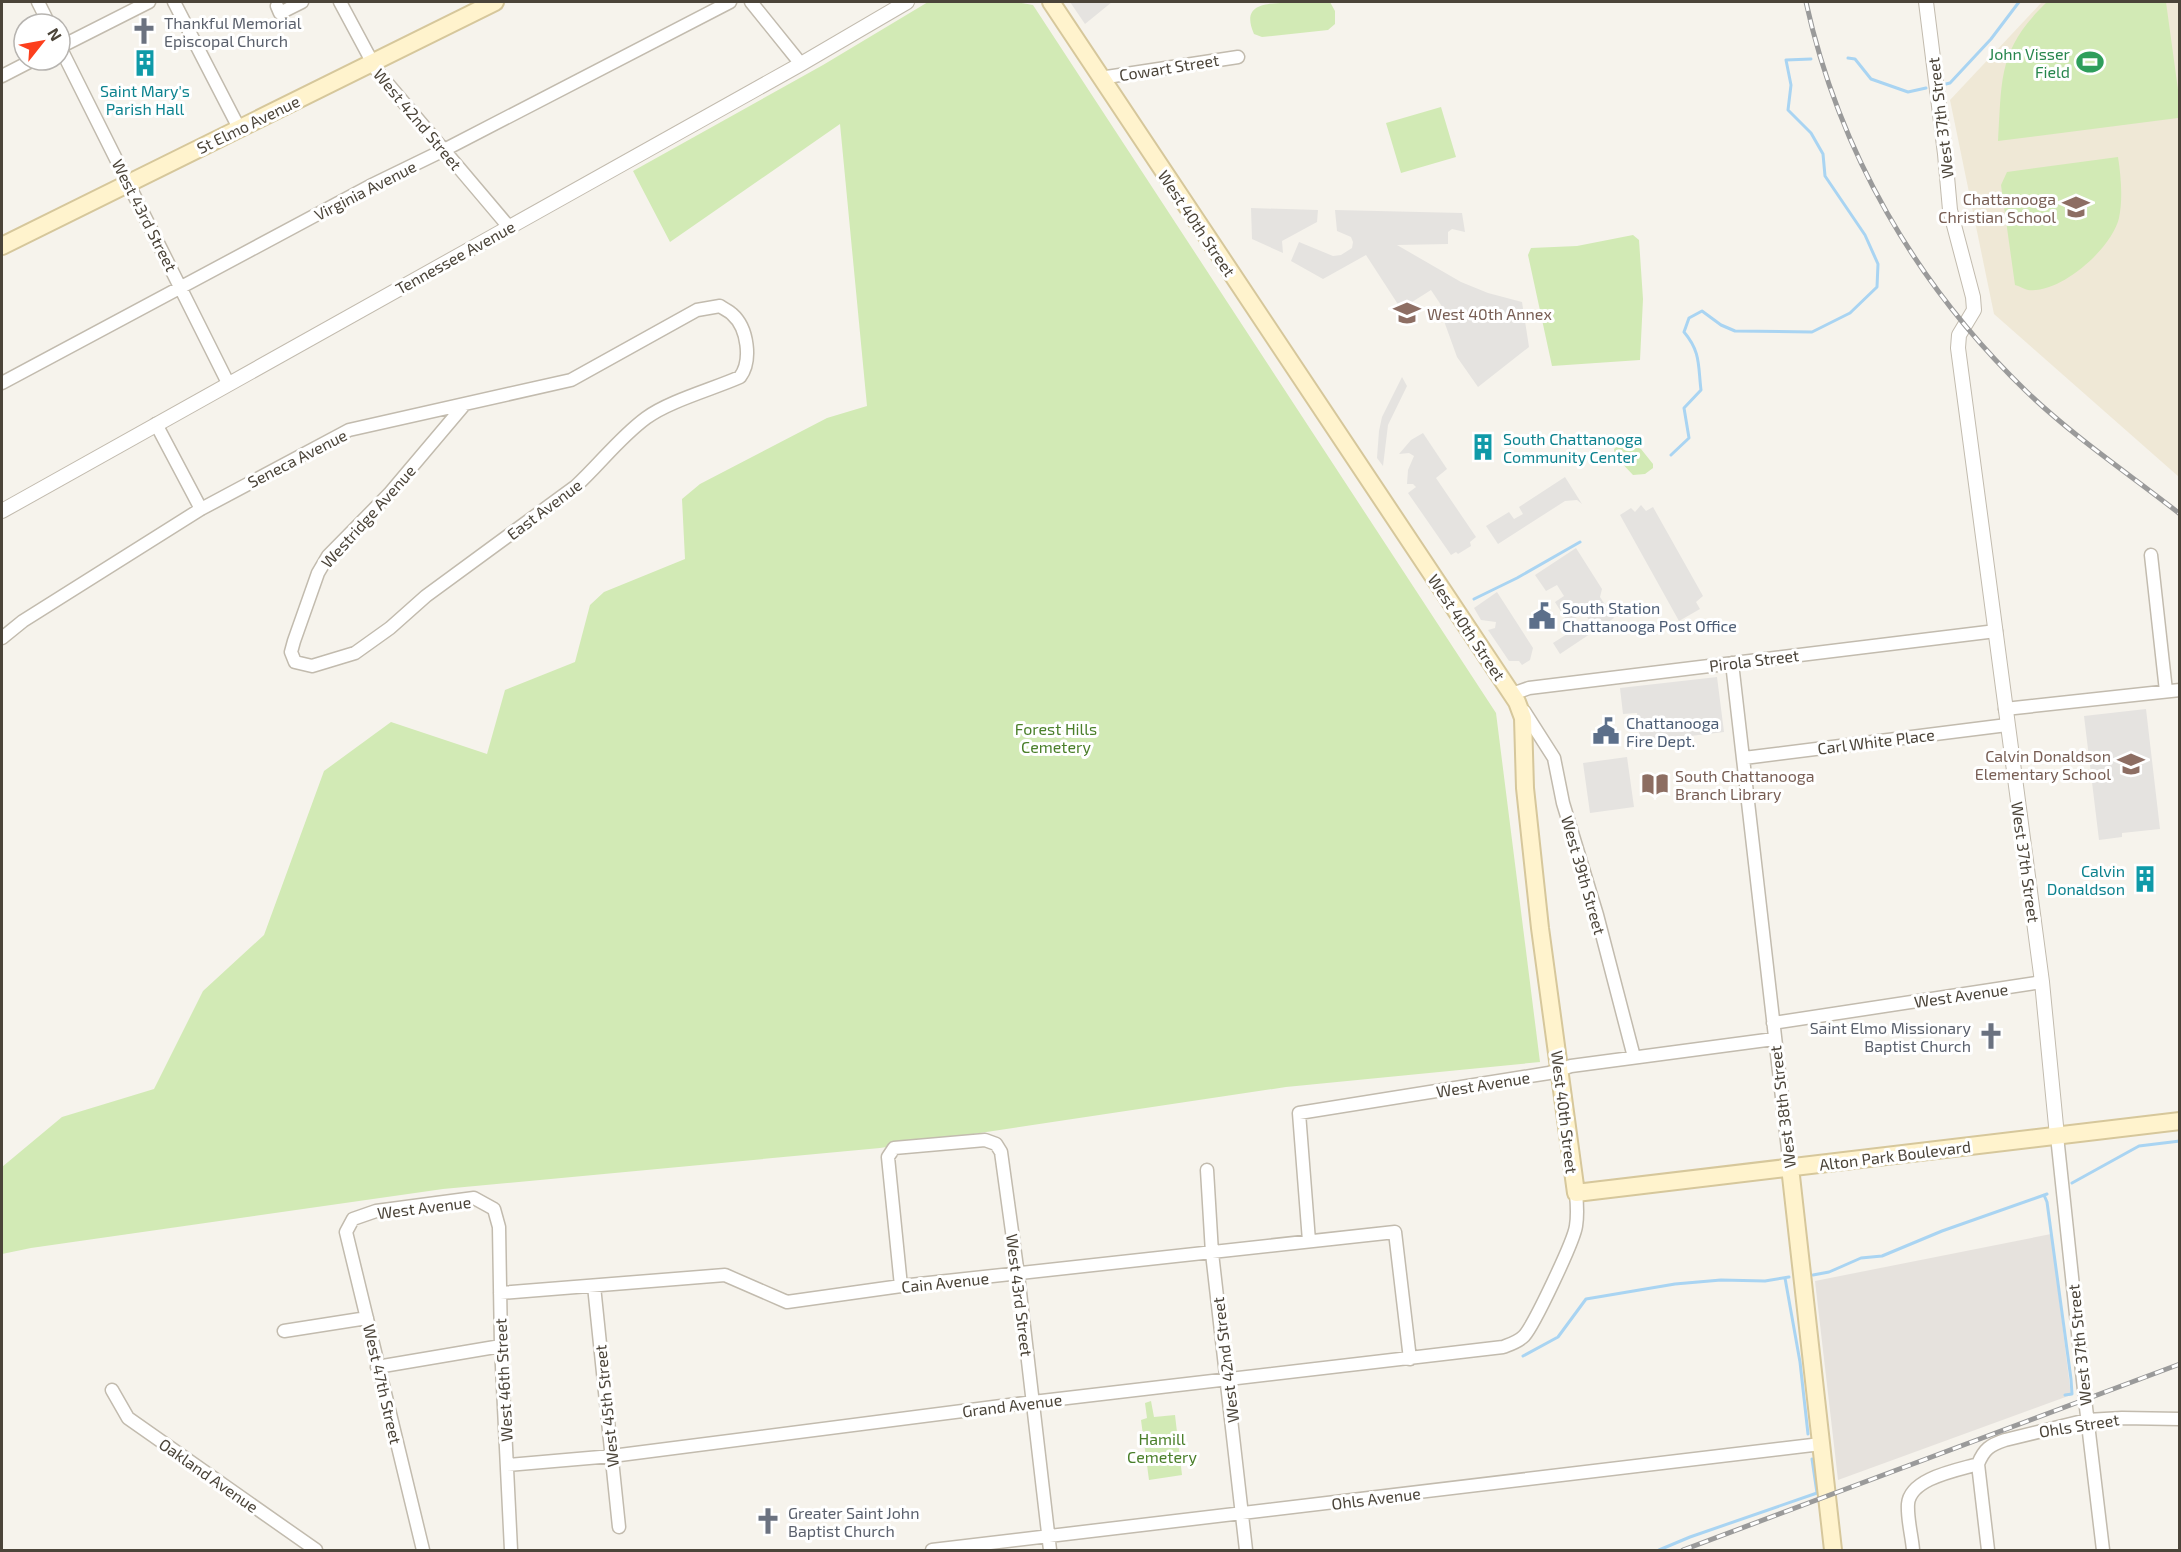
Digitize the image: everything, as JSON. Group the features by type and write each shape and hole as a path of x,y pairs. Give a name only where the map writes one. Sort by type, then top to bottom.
{"main road":[{"name":"St Elmo Avenue","path":"2,246 495,2"},
{"name":"West 40th Street","path":"1051,2 1515,698 1523,718 1525,788 1540,928 1576,1193"},
{"name":"Alton Park Boulevard","path":"1576,1193 2180,1121"},
{"name":"West 38th Street","path":"1790,1167 1833,1551"}],"street":[{"path":"72,41 149,2"},
{"path":"174,2 238,128"},
{"path":"277,6 280,13 302,2"},
{"name":"West 42nd Street","path":"340,2 371,63 509,227"},
{"name":"Virginia Avenue","path":"2,383 370,186 730,2"},
{"path":"751,2 801,64"},
{"name":"Tennessee Avenue","path":"2,511 801,64 907,2"},
{"name":"West 37th Street","path":"1926,2 1950,210 1973,297 1974,310 1959,335 1958,348 2042,982 2087,1420 2103,1551"},
{"name":"Cowart Street","path":"1100,78 1238,57"},
{"name":"West 43rd Street","path":"72,71 228,383"},
{"name":"Seneca Avenue","path":"2,638 23,621 201,508 349,430 571,380 697,310 720,306"},
{"name":"East Avenue","path":"294,641 291,652 295,662 312,666 356,652 390,628 426,596 576,486 609,451 648,417 740,378 746,362 746,344 734,315 720,306"},
{"name":"Westridge Avenue","path":"294,641 318,573 328,556 389,494 465,404"},
{"path":"156,424 201,508"},
{"path":"2151,555 2166,691"},
{"name":"Pirola Street","path":"1515,698 1529,687 1996,630"},
{"name":"West 38th Street","path":"1732,663 1790,1167"},
{"path":"2005,709 2180,690"},
{"name":"West 39th Street","path":"1515,698 1554,758 1563,803 1597,915 1634,1057"},
{"name":"Carl White Place","path":"1744,758 2007,725"},
{"name":"West Avenue","path":"1773,1023 2042,982"},
{"name":"West Avenue","path":"1309,1241 1299,1113 1634,1057 1774,1039"},
{"name":"West 43rd Street","path":"901,1286 888,1157 894,1148 985,1140 996,1144 1001,1152 1018,1275 1050,1551"},
{"name":"West 42nd Street","path":"1207,1170 1212,1253 1246,1551"},
{"name":"West 40th Street","path":"1515,1342 1530,1327 1568,1248 1576,1228 1578,1211 1576,1193"},
{"name":"West Avenue","path":"353,1219 376,1211 474,1198 494,1209"},
{"name":"West 46th Street","path":"494,1209 499,1227 501,1346 511,1551"},
{"name":"West 47th Street","path":"353,1219 346,1232 423,1551"},
{"name":"Cain Avenue","path":"500,1293 725,1275 787,1302 901,1286 1395,1232 1410,1359"},
{"name":"West 45th Street","path":"594,1286 619,1527"},
{"path":"284,1331 367,1318"},
{"name":"Grand Avenue","path":"507,1465 612,1456 1033,1402 1410,1359 1503,1347 1515,1342"},
{"path":"377,1367 501,1346"},
{"name":"Oakland Avenue","path":"112,1390 128,1418 316,1551"},
{"name":"Ohls Street","path":"1978,1464 1983,1450 1994,1444 2087,1420 2180,1419"},
{"name":"Ohls Avenue","path":"932,1551 1049,1535 1821,1444"},
{"path":"1913,1551 1908,1503 1911,1494 1921,1483 1978,1464 1988,1551"}],"shaded area":[{"path":"1070,2 1112,2 1085,24"},
{"name":"Chattanooga Christian School","path":"2042,2 2179,2 2179,477 1994,314 1950,100"},
{"path":"1251,208 1318,210 1317,222 1282,241 1283,253 1252,239"},
{"path":"1335,210 1462,213 1465,232 1452,229 1448,232 1448,244 1397,245 1461,282 1488,293 1522,302 1529,347 1478,387 1457,357 1444,321 1449,317 1431,290 1401,309 1366,255 1323,279 1291,261 1299,242 1333,256 1341,255 1352,248 1351,237 1337,231"},
{"path":"1402,377 1407,386 1388,425 1383,466 1377,458 1379,431 1382,417"},
{"path":"1423,433 1447,469 1436,478 1476,537 1470,542 1471,546 1458,554 1456,552 1451,555 1408,493 1416,487 1413,484 1407,484 1408,470 1414,456 1409,453 1399,454 1411,440"},
{"path":"1565,477 1582,504 1577,500 1565,501 1498,544 1486,526 1509,512 1514,519 1523,514 1519,507"},
{"path":"1641,505 1646,511 1653,507 1703,596 1696,602 1700,609 1679,621 1620,515 1631,508 1635,512"},
{"path":"1576,548 1602,589 1600,597 1614,618 1560,654 1553,643 1589,620 1584,612 1568,623 1555,602 1564,596 1557,585 1546,591 1535,575"},
{"path":"1497,592 1533,648 1530,660 1522,665 1519,661 1509,661 1488,630 1495,628 1496,622 1481,620 1474,608"},
{"path":"1717,677 1724,732 1640,742 1637,713 1623,714 1620,688"},
{"path":"2146,709 2160,829 2122,833 2122,837 2099,840 2084,716"},
{"path":"1627,757 1634,807 1590,813 1583,763"},
{"path":"2051,1234 2071,1395 1838,1480 1815,1281"}],"green space":[{"name":"Forest Hills Cemetery","path":"928,2 1016,2 1033,5 1496,713 1540,1062 1286,1087 880,1148 443,1189 2,1254 2,1167 62,1117 154,1089 203,991 264,935 324,771 391,722 487,754 505,690 575,662 590,605 604,592 685,559 682,499 700,484 827,418 867,406 840,124 670,242 633,171 823,65"},
{"path":"1330,2 1335,11 1335,24 1328,30 1262,37 1254,34 1251,15 1254,9 1268,4"},
{"name":"John Visser Field","path":"2047,2 2166,2 2179,97 2178,118 1998,141 2002,81 2011,50 2031,19"},
{"path":"1441,107 1456,157 1401,173 1386,123"},
{"path":"2118,157 2121,188 2119,218 2114,230 2096,255 2083,267 2055,285 2028,290 2015,285 2001,185 2007,172"},
{"path":"1633,235 1639,240 1643,299 1640,360 1552,366 1528,255 1531,248 1577,246"},
{"path":"1624,441 1641,449 1653,464 1653,468 1645,474 1633,475 1615,456 1614,449"},
{"name":"Hamill Cemetery","path":"1151,1401 1154,1417 1175,1415 1182,1475 1149,1480 1141,1420 1147,1418 1145,1403"}],"waterway":[{"path":"1946,84 1950,83 1991,39 2019,2"},
{"path":"1848,58 1855,59 1871,79 1908,92 1926,88"},
{"path":"1671,455 1689,438 1684,408 1701,390 1696,353 1684,332 1689,318 1702,311 1721,325 1735,331 1812,332 1850,313 1877,287 1878,264 1865,235 1825,176 1823,154 1811,133 1788,110 1791,85 1786,60 1811,59"},
{"path":"1474,599 1517,578 1580,542"},
{"path":"2072,1183 2139,1146 2180,1141"},
{"path":"1813,1275 1829,1272 1861,1258 1882,1256 1942,1231 2047,1194"},
{"path":"2044,1195 2047,1202 2071,1379 2072,1394 2065,1395"},
{"path":"1523,1356 1558,1337 1586,1299 1675,1284 1721,1280 1765,1281 1789,1277"},
{"path":"1785,1278 1800,1362 1808,1434"},
{"path":"1659,1550 1817,1493 1812,1459"}],"railway":[{"path":"1806,2 1820,57 1861,163 1887,213 1917,261 1950,307 1987,351 2045,409 2180,514"},
{"path":"1683,1550 2180,1364"}],"place":[{"name":"Thankful Memorial Episcopal Church","path":"144,31"},
{"name":"John Visser Field","path":"2090,62"},
{"name":"Saint Mary's Parish Hall","path":"145,63"},
{"name":"Chattanooga Christian School","path":"2076,207"},
{"name":"West 40th Annex","path":"1407,313"},
{"name":"South Chattanooga Community Center","path":"1483,447"},
{"name":"South Station Chattanooga Post Office","path":"1542,616"},
{"name":"Chattanooga Fire Dept.","path":"1606,731"},
{"name":"Calvin Donaldson Elementary School","path":"2131,764"},
{"name":"South Chattanooga Branch Library","path":"1655,784"},
{"name":"Calvin Donaldson","path":"2145,879"},
{"name":"Saint Elmo Missionary Baptist Church","path":"1991,1036"},
{"name":"Greater Saint John Baptist Church","path":"768,1521"}]}
